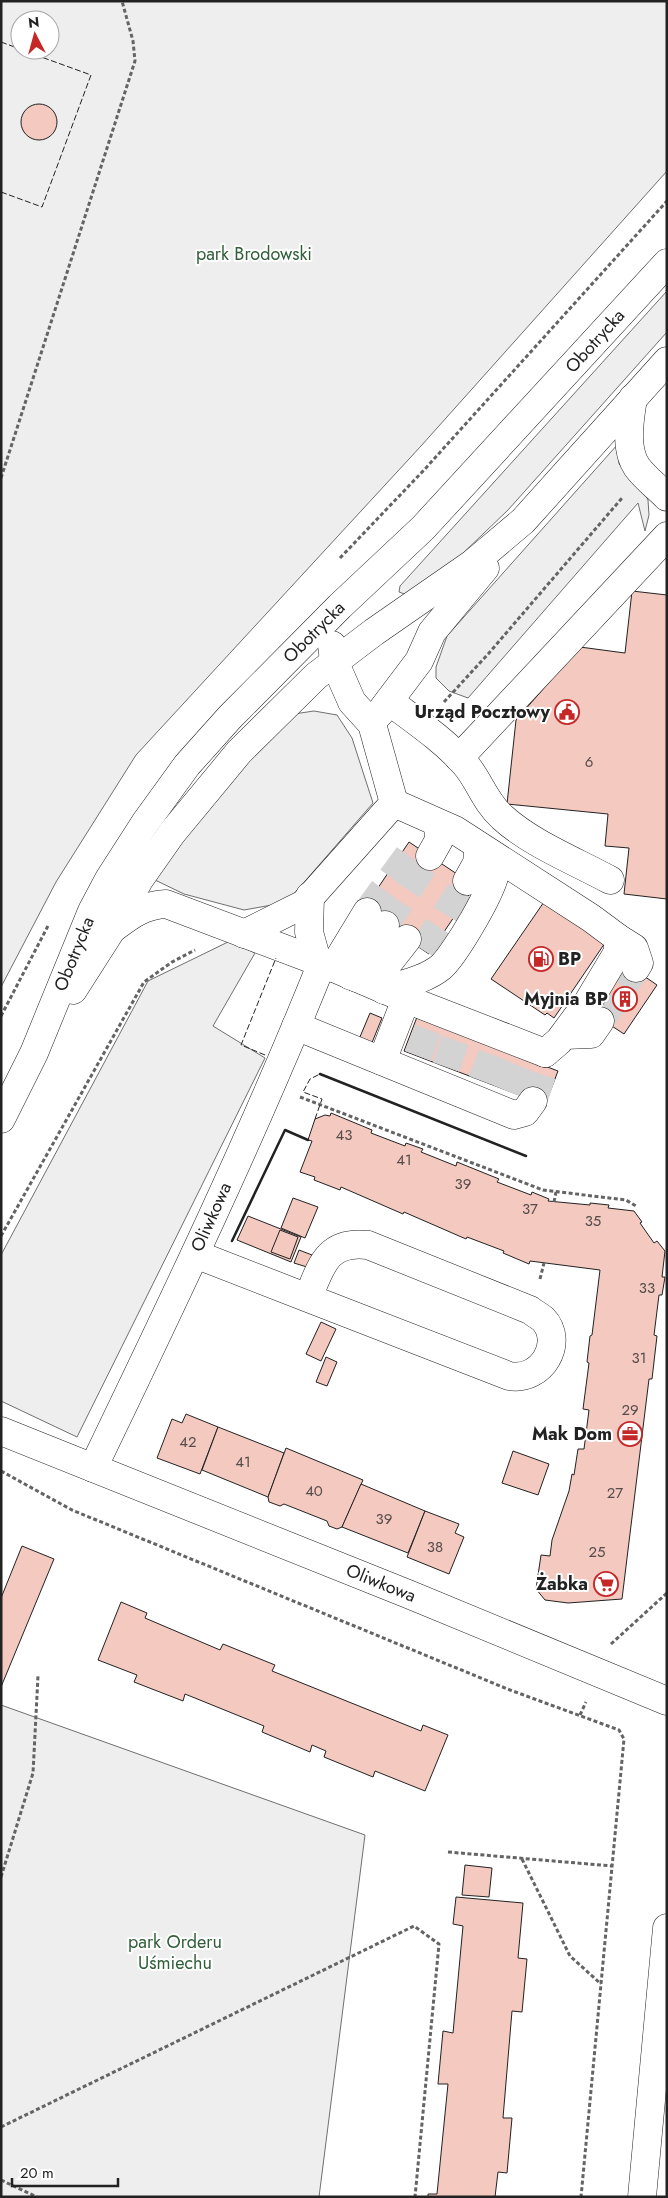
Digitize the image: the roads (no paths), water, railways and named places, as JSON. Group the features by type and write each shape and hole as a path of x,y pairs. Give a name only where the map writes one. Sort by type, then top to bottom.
{"street":[{"name":"Obotrycka","path":"1,1119 34,1053 92,912 109,879 145,823 187,765 230,717 340,606 423,528 667,263"},
{"name":"Obotrycka","path":"34,1053 112,929 139,880 172,832 239,752 300,691 334,661 472,564 523,521 667,361"},
{"path":"633,398 629,432 631,451 636,466 667,497"},
{"path":"372,724 419,661 437,625 523,521"},
{"path":"459,758 667,536"},
{"path":"340,606 332,623 330,635 334,661 352,702 372,724 416,813 439,840 423,851"},
{"path":"389,701 466,765 491,805 502,817 525,834 610,880"},
{"path":"416,813 477,844 634,948 639,963 636,968"},
{"path":"238,932 277,919 304,904 310,896 416,813"},
{"path":"460,876 477,863 477,844"},
{"path":"356,978 425,977 442,966 472,925 493,881 496,867 477,844"},
{"path":"310,896 309,932 356,978 382,1061"},
{"path":"112,929 135,912 153,904 166,904 356,978 433,1016 497,1041 540,1051 591,1034 600,1021"},
{"path":"395,932 389,962 356,978 395,932"},
{"path":"540,1051 588,1002 618,952 618,938"},
{"name":"Oliwkowa","path":"93,1468 195,1254 284,1087 296,1026 356,978"},
{"path":"296,1026 382,1061 415,1065 514,1104"},
{"path":"195,1254 308,1298 509,1376 519,1378 531,1374 540,1368 548,1356 551,1343 549,1329 544,1320 530,1310 368,1245 355,1243 342,1246 330,1254 323,1262 308,1298"},
{"name":"Oliwkowa","path":"1,1432 390,1587 667,1702"},
{"path":"642,2197 662,2027 667,1928"}],"tunnel":[{"path":"367,912 415,846"},
{"path":"385,925 430,856"},
{"path":"423,950 467,881"},
{"path":"600,1021 636,968"},
{"path":"418,1056 431,1022"},
{"path":"446,1067 458,1033"},
{"path":"482,1081 495,1047"},
{"path":"507,1091 521,1057"},
{"path":"533,1101 545,1066"}],"place":[{"name":"Urząd Pocztowy","path":"567,712"},
{"name":"BP","path":"541,959"},
{"name":"Myjnia BP","path":"625,999"},
{"name":"Mak Dom","path":"630,1434"},
{"name":"Żabka","path":"606,1584"}],"park label":[{"name":"park Brodowski","path":"254,254"},
{"name":"park Orderu Uśmiechu","path":"175,1952"}]}
